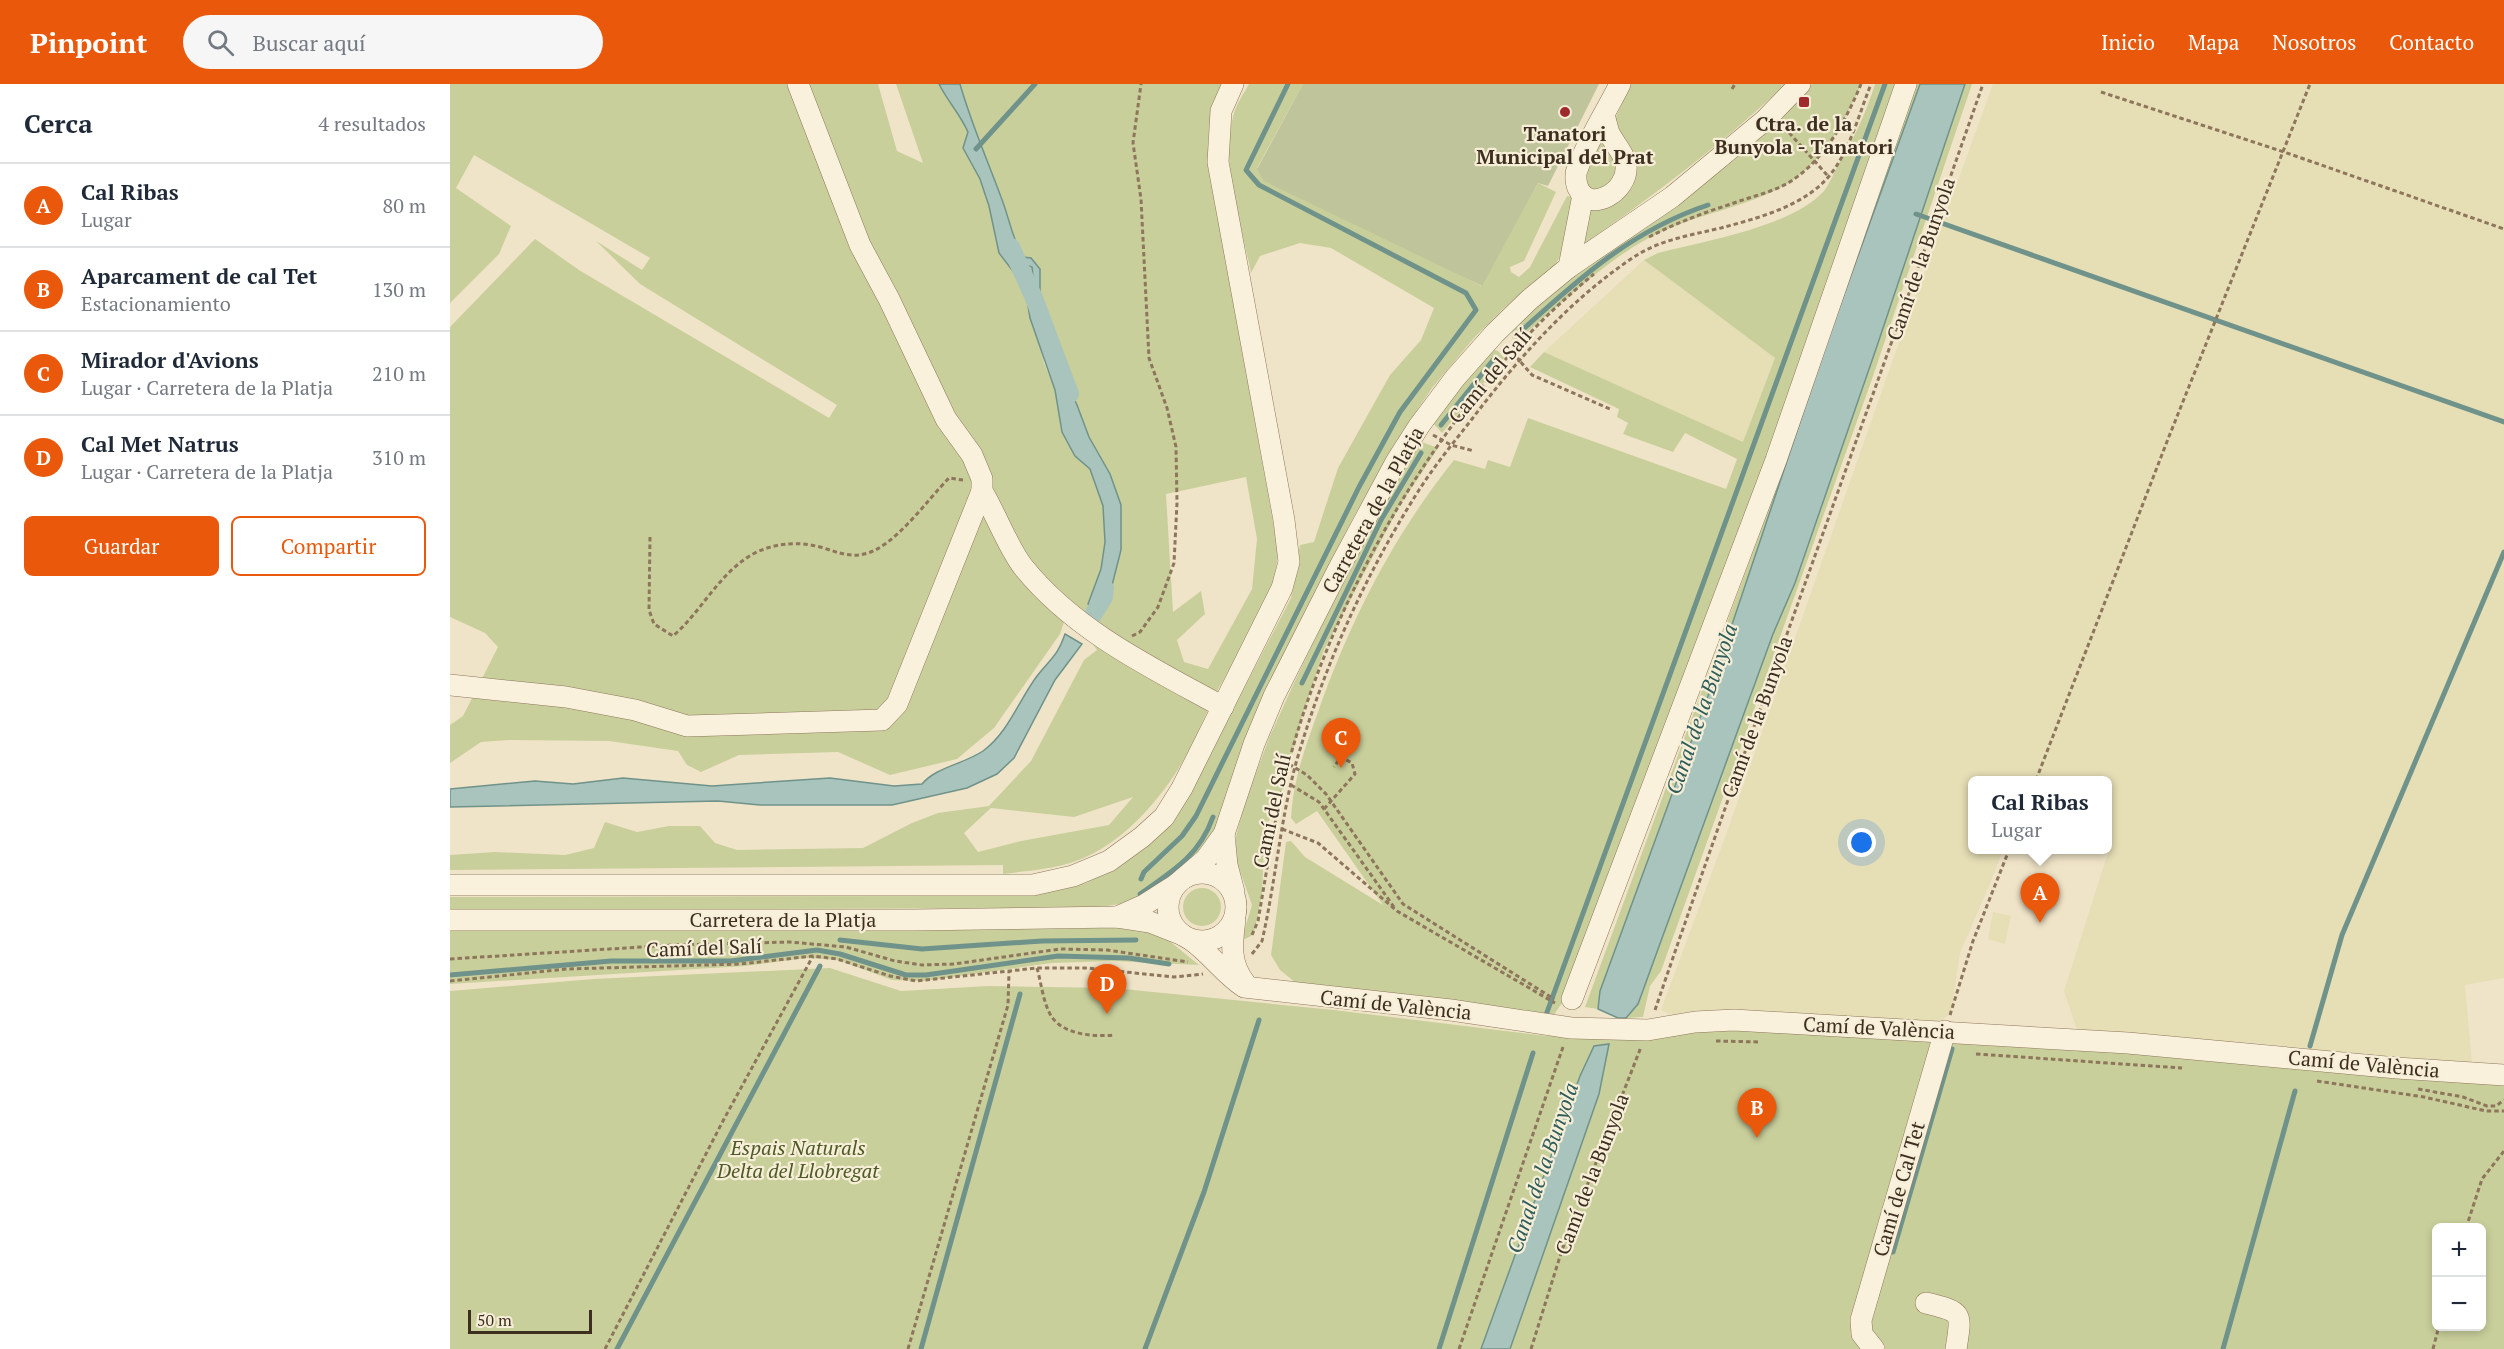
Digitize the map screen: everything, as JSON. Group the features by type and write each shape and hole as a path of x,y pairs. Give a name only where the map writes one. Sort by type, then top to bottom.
{"street":[{"path":"450,685 566,697 635,710 687,726 882,720 897,704 982,491 982,479 972,455 946,419 889,298 860,245 798,84"},
{"path":"450,885 1033,885 1073,876 1108,861 1142,837 1164,817 1275,605 1289,562 1284,520 1218,162 1221,111 1233,84"},
{"path":"1604,115 1609,132 1626,164 1625,176 1622,185 1614,194 1592,199 1583,195 1578,188 1575,172 1604,115 1620,84"},
{"name":"Carretera de la Platja","path":"1117,917 1144,905 1180,881 1206,859 1224,834 1254,744 1274,696 1339,568 1396,462 1419,426 1474,355 1529,300 1569,267 1672,197 1771,114 1800,84"},
{"path":"1574,1017 1776,460 1906,84"},
{"path":"1569,267 1583,195"},
{"path":"982,491 1023,566 1058,605 1099,637 1223,707"},
{"name":"Carretera de la Platja","path":"1224,834 1235,905"},
{"path":"1235,905 1232,924 1219,937 1210,941 1187,937 1176,929 1168,912 1168,902 1180,881 1203,873 1213,875 1230,886 1235,905 1233,961 1237,973 1245,983 1256,990"},
{"name":"Carretera de la Platja","path":"450,920 914,920 1117,917 1150,922 1187,937"},
{"name":"Camí de València","path":"1187,937 1213,958 1231,978 1244,987 1256,990 1451,1010 1574,1017 1644,1030 1695,1022 1734,1020 1945,1031 2140,1044 2397,1068 2504,1075"},
{"name":"Camí de Cal Tet","path":"1873,1347 1862,1334 1861,1320 1945,1031"},
{"path":"1926,1303 1953,1309 1958,1316 1960,1324 1956,1349"}],"path":[{"path":"1114,646 1140,632 1158,607 1174,564 1177,503 1176,447 1167,408 1149,358 1141,199 1133,142 1141,84"},
{"path":"1732,89 1735,84"},
{"path":"1646,239 1691,218 1778,188 1798,177 1815,161 1844,120 1861,84"},
{"name":"Camí del Salí","path":"1247,958 1257,950 1262,940 1291,785 1319,691 1364,586 1420,488 1451,445 1520,360 1579,300 1644,250 1662,241 1720,228 1781,209 1811,192 1829,176 1848,141 1871,84"},
{"name":"Camí de la Bunyola","path":"1531,1349 1562,1250 1644,1030 1983,84"},
{"path":"2038,776 2168,439 2215,327 2310,84"},
{"path":"2101,92 2284,152 2504,229"},
{"path":"1777,119 1829,176"},
{"path":"1248,942 1258,921 1267,863 1288,764 1324,657 1380,538 1442,441 1513,352 1565,299 1599,270"},
{"path":"1495,333 1532,375 1610,410"},
{"path":"1419,426 1442,441 1474,451"},
{"path":"650,537 649,610 654,624 673,636 685,626 728,573 753,555 782,543 817,546 847,555 866,554 892,540 949,478 964,480 982,491"},
{"path":"1324,809 1355,774 1352,763 1341,757 1334,767"},
{"path":"1291,785 1303,790 1324,809 1397,911"},
{"path":"1282,830 1318,843 1397,911 1574,1017 1459,1349"},
{"path":"1945,1031 1973,941 2007,854"},
{"path":"450,959 673,945 790,942 824,943 895,961 922,965 954,964 1060,949 1107,950 1192,963"},
{"path":"605,1349 724,1119 813,956"},
{"name":"Camí del Salí","path":"450,981 567,969 740,964 813,956 837,959 890,976 916,981 1037,968 1087,968 1174,977 1207,973"},
{"path":"1037,968 1050,1014 1058,1024 1074,1032 1101,1036 1115,1035"},
{"path":"908,1349 1008,1005 1009,972"},
{"path":"1707,1041 1770,1042"},
{"path":"1972,1053 2192,1069"},
{"path":"2306,1080 2424,1097 2486,1111 2504,1111"},
{"path":"2467,1223 2482,1179 2504,1151"},
{"path":"2433,1349 2438,1331"}],"shaded area":[{"path":"1993,84 2504,84 2504,978 2465,985 2472,1063 2390,1058 2254,1043 2078,1033 2064,991 2107,854 2112,854 2112,776 1968,776 1968,854 2001,854 1960,953 1951,1013 1937,1024 1675,1016 1661,1010 1728,829 1892,362"},
{"path":"1644,260 1775,358 1743,443 1544,352"},
{"path":"1993,912 2011,916 2005,944 1988,939"}],"green space":[{"path":"450,84 878,84 897,151 923,163 896,84 939,84 968,132 963,148 980,179 1019,277 1018,269 1024,264 1032,267 1034,286 1025,287 1044,363 1055,390 1062,432 1075,456 1090,469 1103,506 1105,542 1101,569 1091,596 1106,609 1121,550 1121,505 1110,474 1089,437 1050,346 1040,300 1040,269 1023,257 1017,247 1002,198 971,121 960,84 1222,84 1210,125 1209,167 1278,550 1272,587 1260,618 1219,688 1188,752 1158,797 1146,812 1118,837 1103,848 1068,864 1003,874 1003,865 450,870 450,855 495,852 565,855 594,848 605,822 637,832 669,826 700,826 715,843 737,850 863,848 912,823 938,813 989,806 1031,761 1084,660 1097,650 1089,639 1064,622 1060,634 994,728 957,759 890,775 838,752 739,755 701,772 687,765 678,751 609,741 481,742 450,763 450,725 463,716 498,647 485,633 450,617 450,327 535,239 579,270 829,418 837,405 640,284 596,241 642,270 650,258 474,155 456,188 511,226 499,254 450,303","holes":["1246,477 1257,539 1252,589 1208,669 1184,662 1177,640 1205,614 1201,591 1173,612 1166,494","1133,797 1109,825 1021,841 978,852 964,833 991,808 1074,817"]},
{"path":"1249,84 1303,84 1257,168 1481,286 1538,183 1556,192 1524,261 1510,267 1511,272 1519,277 1530,267 1567,196 1574,198 1561,255 1555,265 1503,309 1474,338 1432,388 1397,440 1353,518 1289,644 1246,738 1210,843 1199,858 1153,890 1126,903 1094,908 450,910 450,897 948,896 1046,892 1086,883 1110,871 1144,849 1167,828 1183,806 1291,598 1300,545 1314,542 1338,468 1390,375 1421,340 1434,308 1331,248 1300,243 1260,256 1251,273 1233,193 1229,153 1234,113"},
{"path":"1303,84 1599,84 1548,186 1538,183 1482,286 1264,181 1257,169"},
{"path":"1631,84 1786,84 1687,169 1582,245 1589,206 1621,198 1630,190 1635,181 1629,151 1613,123"},
{"path":"1812,84 1861,84 1838,130 1818,158 1806,170 1778,189 1762,196 1679,224 1647,239 1596,273 1518,340 1512,338 1513,329 1557,288 1733,161 1787,112"},
{"path":"1875,84 1896,84 1735,548 1562,1003 1551,1019 1296,983 1280,970 1271,955 1286,842 1291,841 1305,857 1383,905 1317,811 1296,824 1291,818 1300,764 1344,645 1375,580 1412,519 1454,460 1485,469 1488,460 1510,467 1528,418 1726,489 1737,459 1685,433 1673,452 1623,434 1628,423 1617,417 1619,409 1530,367 1544,352 1743,442 1775,358 1644,260 1658,253 1746,231 1791,214 1809,204 1824,191 1829,182 1859,127"},
{"path":"1914,84 1928,84 1606,997 1598,1009 1585,1007 1780,479"},
{"path":"1958,84 1972,84 1871,382 1661,971 1650,986 1643,1017 1626,1018"},
{"path":"1603,134 1619,169 1609,189 1590,189 1587,183 1587,169"},
{"path":"1492,349 1498,351 1504,358 1442,433 1432,422"},
{"path":"1419,441 1438,448 1400,505 1324,650 1302,717 1278,804 1265,828 1262,893 1255,929 1251,936 1241,941 1252,905 1236,860 1236,836 1246,799 1270,736 1341,585"},
{"path":"1202,888 1215,894 1221,907 1215,920 1202,926 1189,920 1183,907 1189,894"},
{"path":"1129,926 1162,935 1199,965 1113,961 1051,963 924,981 892,980 838,960 806,958 745,966 450,984 450,930 1065,929"},
{"name":"Espais Naturals Delta del Llobregat","path":"830,968 901,991 988,986 1113,988 1334,1010 1547,1036 1660,1035 1733,1026 2207,1057 2504,1081 2504,1349 450,1349 450,991 593,979"}],"water":[{"path":"939,84 960,84 1019,250 1023,257 1031,258 1040,269 1040,300 1050,346 1089,437 1110,474 1121,505 1121,550 1106,609 1088,604 1101,569 1105,542 1103,506 1090,469 1075,456 1062,432 1055,390 1030,318 1025,287 1034,286 1032,267 1024,264 1018,269 1019,279 999,253 989,206 980,179 963,148 968,132"},
{"path":"1920,84 1965,84 1795,583 1773,634 1638,1004 1626,1018 1618,1018 1598,1009 1600,991 1709,693 1829,336"},
{"path":"1065,634 1082,644 1055,680 1014,758 997,774 967,788 892,805 760,805 718,801 450,807 450,789 535,781 573,784 623,778 712,786 830,778 894,786 922,784 942,770 983,751 992,744 1037,676 1056,653"},
{"path":"1609,1044 1599,1094 1510,1349 1481,1349 1580,1076 1594,1046"}],"waterway":[{"path":"976,149 1035,84"},
{"path":"1141,879 1144,872 1182,836 1196,816 1359,487 1400,412 1476,310 1466,293 1259,185 1246,170 1288,84"},
{"path":"1546,1015 1885,84"},
{"path":"1519,333 1607,258 1655,228 1708,205"},
{"path":"1916,214 2504,422"},
{"path":"1011,247 1034,298 1070,394"},
{"path":"1441,425 1494,359"},
{"path":"1302,683 1381,520 1421,453"},
{"path":"2310,1046 2342,935 2504,552"},
{"path":"1093,615 1104,597 1105,588"},
{"path":"1140,894 1184,862 1200,842 1213,817"},
{"path":"840,940 922,949 1042,941 1136,940"},
{"path":"450,975 611,961 731,961 817,950 840,954 906,975 926,975 1058,956 1129,958 1169,964"},
{"path":"617,1349 820,966"},
{"path":"921,1349 1020,994"},
{"path":"1145,1349 1204,1192 1259,1020"},
{"path":"1893,1252 1952,1049"},
{"path":"1439,1349 1533,1053"},
{"path":"2223,1349 2295,1091"}],"place":[{"name":"Ctra. de la Bunyola - Tanatori","path":"1804,102"},
{"name":"Tanatori Municipal del Prat","path":"1565,112"},
{"name":"Mirador d'Avions","path":"1341,768"},
{"name":"Cal Ribas","path":"2040,923"},
{"name":"Cal Met Natrus","path":"1107,1014"},
{"name":"Aparcament de cal Tet","path":"1757,1138"}],"water label":[{"name":"Canal de la Bunyola","path":"1702,709"},
{"name":"Canal de la Bunyola","path":"1543,1168"}]}
